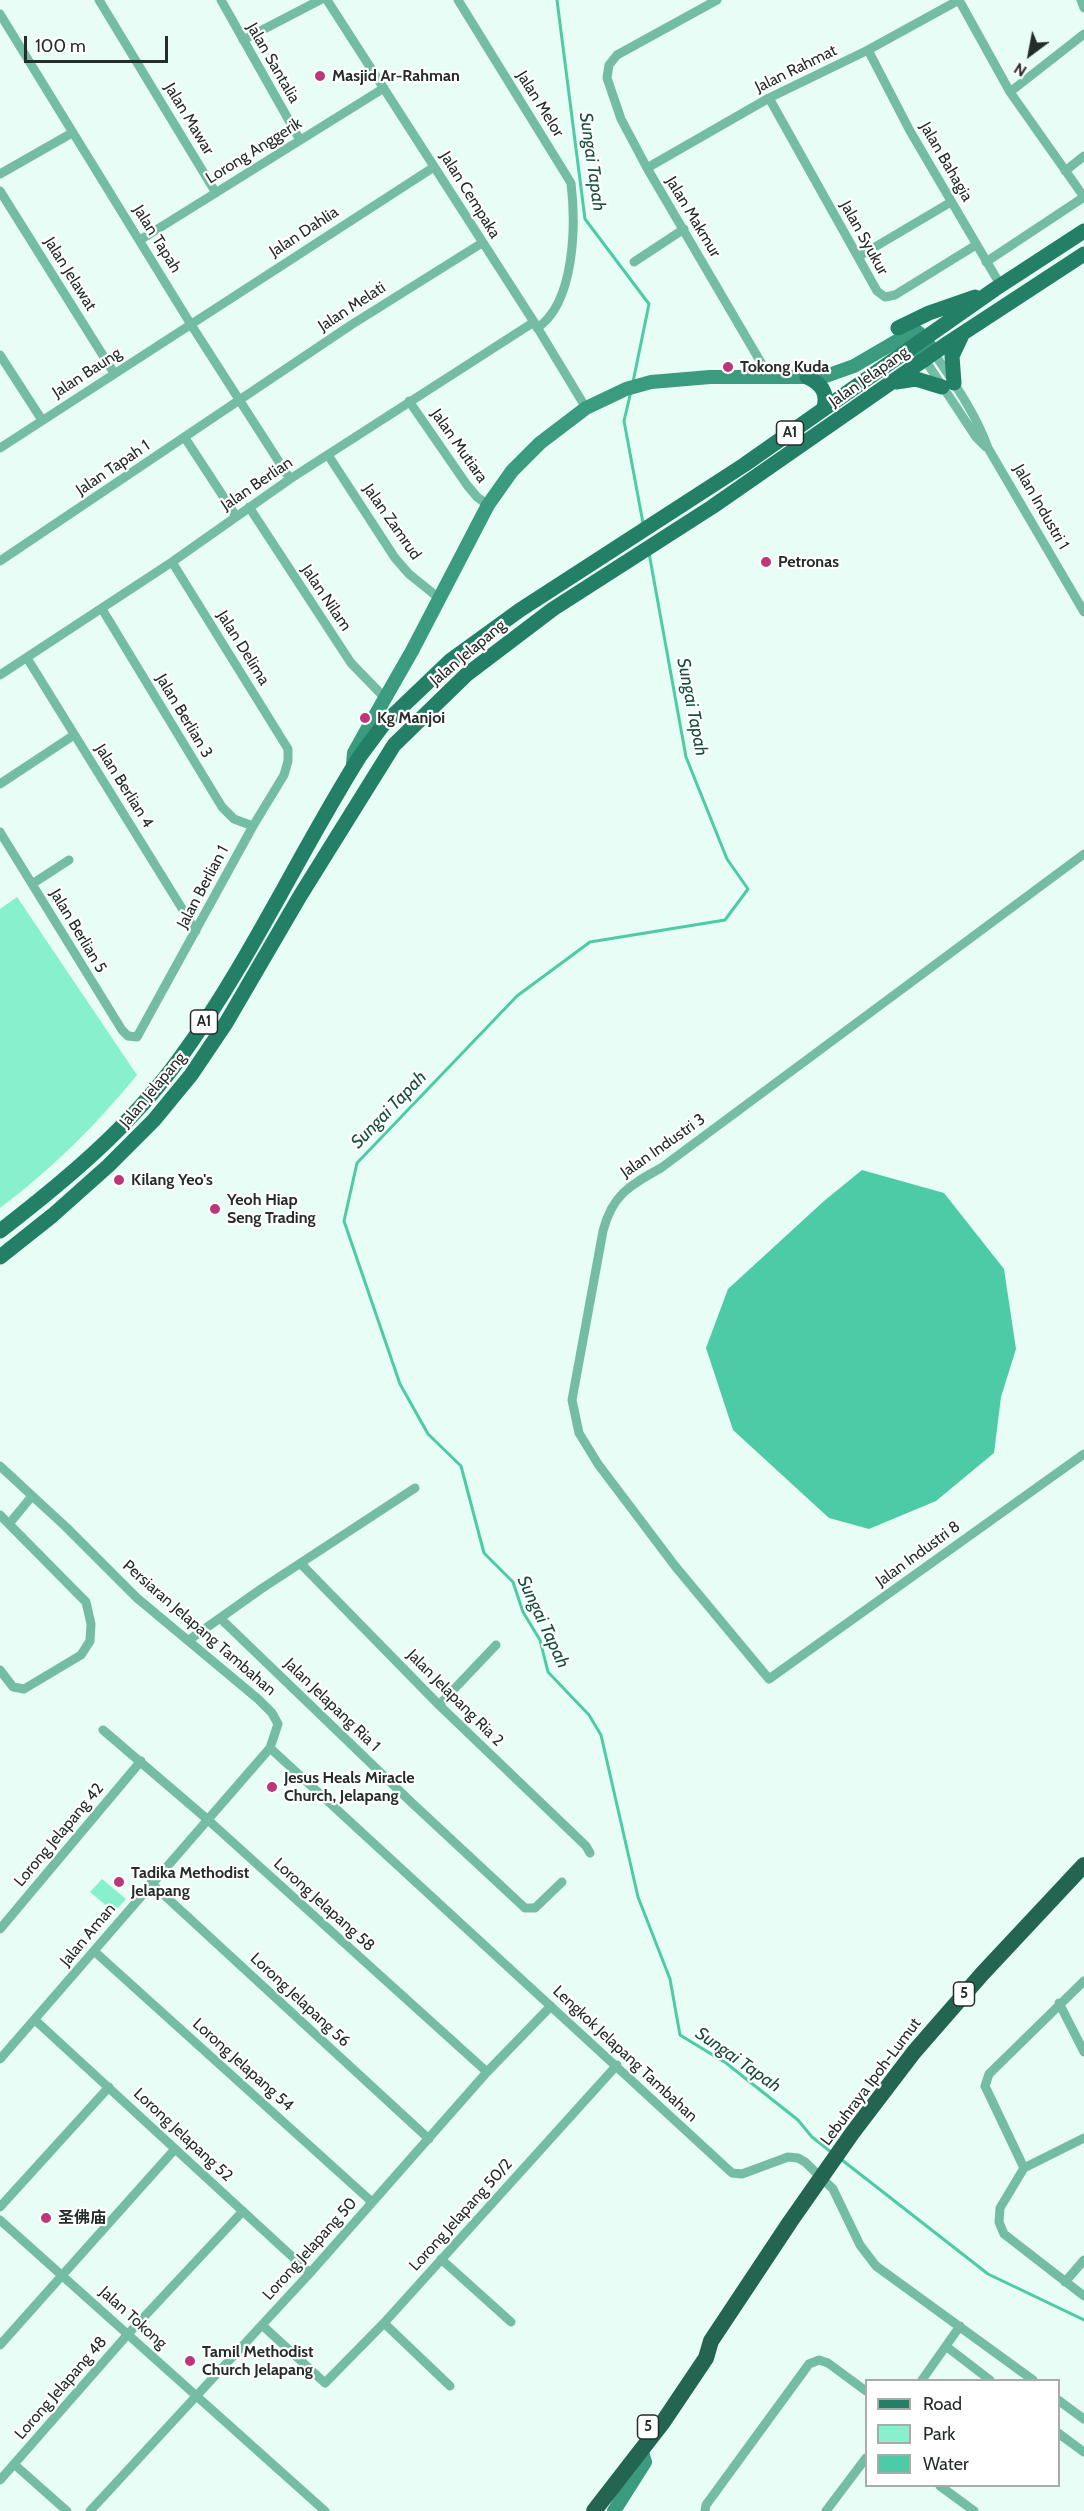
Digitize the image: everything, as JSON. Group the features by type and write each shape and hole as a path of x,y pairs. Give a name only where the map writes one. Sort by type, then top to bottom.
{"highway":[{"name":"Lebuhraya Ipoh-Lumut","path":"581,2511 641,2438 703,2348 711,2341 853,2132 914,2052 982,1974 1084,1865"},
{"name":"Lebuhraya Ipoh-Lumut","path":"594,2511 642,2451 706,2358 711,2341"}],"main road":[{"name":"Jalan Jelapang","path":"0,1231 93,1155 136,1112 180,1059 218,1000 352,769 383,725 451,660 520,610 664,518 1084,231"},
{"name":"Jalan Jelapang","path":"0,1257 53,1215 108,1166 159,1114 191,1075 226,1023 300,896 394,745 466,675 553,609 712,507 962,334 1084,254"},
{"path":"897,328 929,313 998,288"},
{"path":"892,383 916,379 948,385 955,347 962,334"},
{"path":"807,377 816,382 824,392 826,400 823,410"},
{"path":"352,769 375,749 394,745 392,728 408,701"}],"street":[{"name":"Jalan Mawar","path":"99,0 216,192"},
{"name":"Jalan Santalia","path":"221,0 300,140"},
{"path":"243,40 320,0"},
{"name":"Jalan Cempaka","path":"327,0 586,408"},
{"name":"Jalan Melor","path":"458,0 571,183 575,215 573,247 560,302 548,321 535,325"},
{"name":"Jalan Makmur","path":"717,0 617,55 609,65 607,78 621,119 647,168 770,378"},
{"path":"959,0 1010,92 1084,197 986,262"},
{"name":"Jalan Rahmat","path":"647,168 769,98 868,50 959,0"},
{"path":"1081,0 1084,8"},
{"name":"Jalan Tapah","path":"0,14 190,323 291,478"},
{"path":"1010,92 1084,34"},
{"name":"Jalan Bahagia","path":"868,50 910,131 986,262 998,288"},
{"name":"Lorong Anggerik","path":"140,240 384,88"},
{"name":"Jalan Syukur","path":"769,98 877,291 885,297 895,295 976,245"},
{"path":"0,174 72,133"},
{"path":"1065,171 1084,156"},
{"name":"Jalan Dahlia","path":"190,323 434,166"},
{"name":"Jalan Jelawat","path":"0,191 114,373"},
{"path":"858,258 951,202"},
{"path":"634,262 684,229"},
{"name":"Jalan Melati","path":"242,400 351,325 482,243"},
{"name":"Jalan Baung","path":"0,448 190,323"},
{"name":"Jalan Berlian","path":"0,675 172,562 291,478 409,401 535,325"},
{"path":"807,377 841,364 897,328 913,328 930,356"},
{"path":"352,769 354,753 386,699 488,505 512,471 540,444 586,408 626,389 651,382 711,377 823,377 849,369 899,338 908,338 921,343"},
{"path":"0,355 42,420"},
{"name":"Jalan Industri 1","path":"930,356 976,437 988,448 1084,612"},
{"name":"Jalan Tapah 1","path":"0,561 242,400"},
{"name":"Jalan Mutiara","path":"409,401 467,485 488,505"},
{"path":"185,438 237,516"},
{"name":"Jalan Zamrud","path":"328,455 395,558 409,574 440,599"},
{"name":"Jalan Nilam","path":"249,507 351,663 386,699"},
{"name":"Jalan Delima","path":"172,562 288,749"},
{"name":"Jalan Berlian 3","path":"102,609 222,807 234,819 253,826"},
{"name":"Jalan Berlian 4","path":"27,658 196,931"},
{"path":"0,784 74,735"},
{"name":"Jalan Berlian 1","path":"137,1037 253,826 284,775 288,761 288,749"},
{"name":"Jalan Berlian 5","path":"0,832 122,1030 128,1036 137,1037"},
{"name":"Jalan Industri 3","path":"769,1679 668,1556 598,1464 579,1433 572,1400 607,1215 617,1197 661,1168 1084,854"},
{"path":"32,884 69,861"},
{"name":"Jalan Industri 8","path":"769,1679 1084,1454"},
{"name":"Persiaran Jelapang Tambahan","path":"0,1466 137,1598 272,1713 278,1724 270,1748"},
{"path":"189,1640 415,1488"},
{"path":"9,1524 32,1496"},
{"path":"0,1515 86,1602 91,1624 90,1641 81,1654 24,1689 13,1687 0,1670"},
{"name":"Jalan Jelapang Ria 2","path":"301,1564 439,1705 590,1852"},
{"name":"Jalan Jelapang Ria 1","path":"220,1618 525,1908 530,1910 535,1908 562,1882"},
{"path":"439,1705 496,1645"},
{"name":"Lorong Jelapang 58","path":"103,1730 207,1819 487,2072"},
{"name":"Jalan Aman","path":"0,2060 270,1748"},
{"name":"Lengkok Jelapang Tambahan","path":"270,1748 732,2173 742,2174 788,2157 798,2158 805,2162 833,2190 860,2245 876,2266 960,2326"},
{"name":"Lorong Jelapang 42","path":"0,1929 141,1761"},
{"name":"Lorong Jelapang 56","path":"151,1883 429,2139"},
{"name":"Lorong Jelapang 54","path":"94,1951 372,2202"},
{"path":"1024,2168 985,2086 986,2080 1013,2048 1084,1981"},
{"path":"1059,2003 1084,2052"},
{"name":"Lorong Jelapang 50","path":"90,2511 310,2273 487,2072 551,2006"},
{"name":"Lorong Jelapang 52","path":"34,2020 310,2273"},
{"name":"Lorong Jelapang 50/2","path":"262,2325 325,2383 384,2323 617,2065"},
{"path":"0,2207 109,2087"},
{"path":"1084,2138 1024,2168 1000,2208 999,2222 1004,2234 1084,2296"},
{"path":"0,2345 175,2149"},
{"name":"Lorong Jelapang 48","path":"0,2480 128,2334 243,2211"},
{"name":"Jalan Tokong","path":"0,2220 325,2511"},
{"path":"441,2259 511,2322"},
{"path":"1065,2282 1084,2260"},
{"path":"384,2323 450,2386"},
{"path":"923,2379 960,2326 1032,2379"},
{"path":"947,2347 989,2379"},
{"path":"705,2511 706,2505 809,2364 819,2360 828,2363 865,2390"},
{"path":"1060,2401 1084,2419"},
{"path":"1060,2434 1084,2452"},
{"path":"614,2511 645,2462 642,2451"},
{"path":"826,2511 865,2461"},
{"path":"15,2465 67,2511"},
{"path":"941,2487 974,2511"}],"green space":[{"path":"17,897 137,1075 73,1146 0,1208 0,909"},
{"path":"102,1879 126,1899 114,1912 90,1892"}],"water":[{"path":"862,1170 944,1193 1004,1269 1016,1349 1001,1397 994,1453 936,1501 869,1529 829,1518 733,1430 706,1348 728,1289 824,1201"}],"waterway":[{"name":"Sungai Tapah","path":"557,0 585,219 649,304 633,382"},
{"name":"Sungai Tapah","path":"631,391 624,421 643,523"},
{"name":"Sungai Tapah","path":"649,553 686,757 727,859 748,889 725,920 590,942 517,996 357,1163 344,1221 400,1384 428,1434 461,1466 484,1553 513,1582 523,1612 540,1640 548,1672 589,1715 601,1735 638,1897 670,1979 680,2035 726,2063 798,2120 812,2137 831,2152"},
{"name":"Sungai Tapah","path":"842,2160 988,2274 1084,2320"}],"place":[{"name":"Masjid Ar-Rahman","path":"320,76"},
{"name":"Tokong Kuda","path":"728,367"},
{"name":"Petronas","path":"766,562"},
{"name":"Kg Manjoi","path":"365,718"},
{"name":"Kilang Yeo's","path":"119,1180"},
{"name":"Yeoh Hiap Seng Trading","path":"215,1209"},
{"name":"Jesus Heals Miracle Church, Jelapang","path":"272,1787"},
{"name":"Tadika Methodist Jelapang","path":"119,1882"},
{"name":"圣佛庙","path":"46,2218"},
{"name":"Tamil Methodist Church Jelapang","path":"190,2361"}]}
